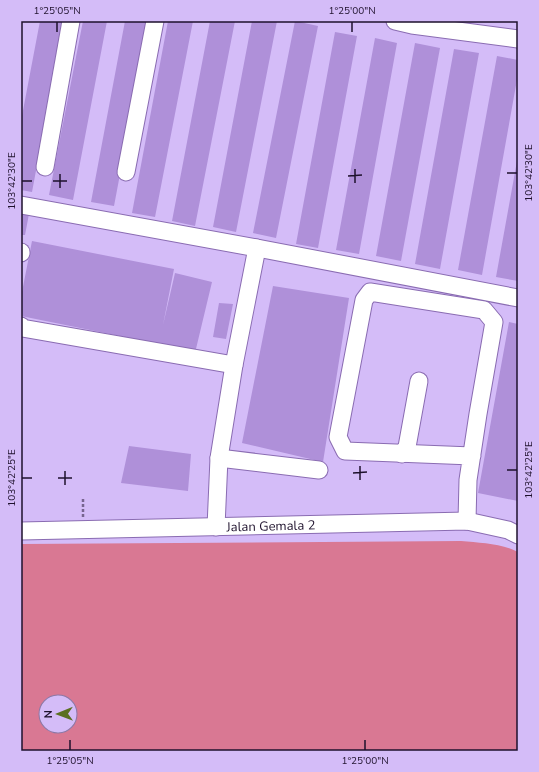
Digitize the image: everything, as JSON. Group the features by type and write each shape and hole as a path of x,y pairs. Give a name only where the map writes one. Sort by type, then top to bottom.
{"street":[{"path":"45,167 70,21"},
{"path":"126,172 155,21"},
{"path":"395,21 412,25 518,39"},
{"path":"21,205 518,298"},
{"path":"216,526 219,458 234,365 257,248"},
{"path":"467,521 468,480 472,456 478,414 494,322 484,310 370,292 364,300 338,437 345,451 472,456"},
{"path":"21,326 22,328 234,365"},
{"path":"402,454 407,447 419,381"},
{"path":"219,458 318,470"},
{"name":"Jalan Gemala 2","path":"21,531 467,521 508,530 518,535"}],"shaded area":[{"path":"461,541 490,544 505,547 518,552 518,751 21,751 21,544"}],"building":[{"path":"40,21 64,21 32,192 21,190 21,121"},
{"path":"83,21 107,21 73,200 49,195"},
{"path":"125,21 149,21 114,206 91,202"},
{"path":"168,21 193,21 155,217 132,213"},
{"path":"210,21 235,21 195,226 172,221"},
{"path":"252,21 277,21 236,232 213,227"},
{"path":"295,21 318,26 276,238 253,233"},
{"path":"335,32 357,36 318,248 296,244"},
{"path":"375,38 397,43 359,254 336,250"},
{"path":"415,43 440,48 401,261 376,256"},
{"path":"454,49 479,53 440,269 415,264"},
{"path":"497,56 518,60 518,74 482,275 458,270"},
{"path":"518,161 518,281 496,277"},
{"path":"21,213 29,214 25,235 21,235"},
{"path":"32,241 174,269 163,325 175,273 212,282 195,353 159,344 21,316 21,297"},
{"path":"273,286 349,298 323,462 242,443"},
{"path":"219,303 233,304 226,339 213,337"},
{"path":"509,322 518,324 518,501 478,493"},
{"path":"129,446 191,454 188,491 121,483"}]}
